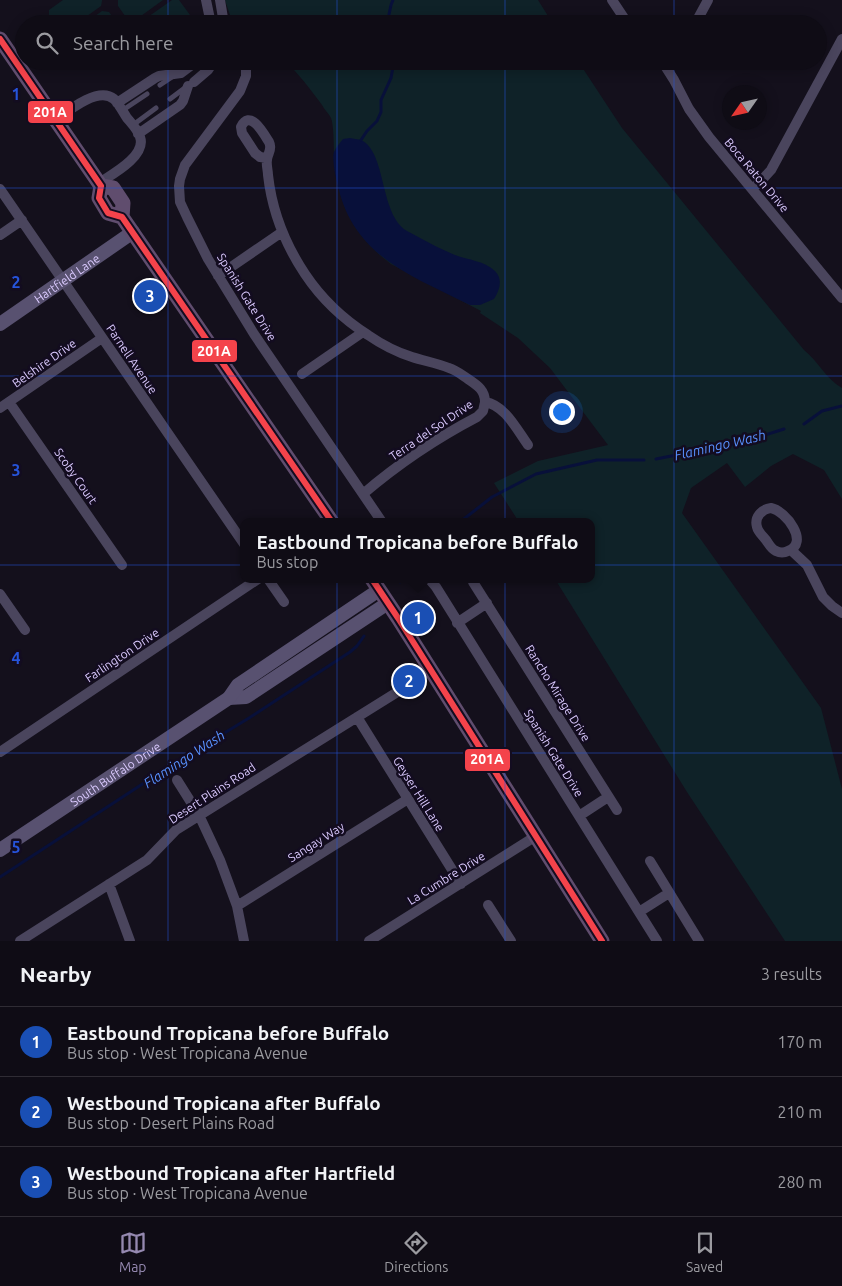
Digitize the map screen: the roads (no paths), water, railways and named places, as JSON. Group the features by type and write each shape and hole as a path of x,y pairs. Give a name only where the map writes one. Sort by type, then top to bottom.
{"main road":[{"path":"0,39 15,61"},
{"path":"21,70 100,185 113,188 123,203 122,217 329,518"},
{"name":"Hartfield Lane","path":"0,324 133,232"},
{"path":"375,585 602,941"},
{"name":"South Buffalo Drive","path":"0,850 229,698 238,685 375,585"},
{"name":"South Buffalo Drive","path":"229,698 246,697 388,603"}],"street":[{"path":"206,0 209,15"},
{"path":"220,0 222,15"},
{"path":"612,0 622,15"},
{"path":"700,15 708,0"},
{"path":"827,67 842,39"},
{"path":"120,107 155,78 187,70"},
{"path":"135,129 180,105 191,84 208,70"},
{"path":"243,70 246,76"},
{"name":"Spanish Gate Drive","path":"246,70 244,84 236,97 185,165 180,179 179,194 183,210 218,276 254,334 379,518"},
{"name":"Boca Raton Drive","path":"670,70 689,109 699,124 842,297"},
{"path":"752,189 771,170 825,70"},
{"path":"56,120 82,102 97,96 109,96 114,99 135,129 140,137 141,145 134,157 100,185"},
{"path":"267,158 272,200 282,232 297,262 316,290 340,314 381,343 411,357 454,370 482,389 486,402 501,408 528,445"},
{"name":"Parnell Avenue","path":"0,189 240,538"},
{"path":"0,235 22,220"},
{"path":"218,276 282,232"},
{"path":"302,374 363,332"},
{"name":"Belshire Drive","path":"0,408 102,338"},
{"name":"Scoby Court","path":"9,402 122,565"},
{"name":"Terra del Sol Drive","path":"363,494 423,448 477,417 483,411 486,402"},
{"path":"771,508 780,511 794,529 797,538 791,550 782,553 774,550 759,531 756,523 762,511 771,508"},
{"path":"791,550 807,565 823,597 842,613"},
{"name":"Farlington Drive","path":"0,752 252,583"},
{"path":"271,583 284,602"},
{"name":"Spanish Gate Drive","path":"432,583 657,941"},
{"name":"Rancho Mirage Drive","path":"474,583 617,810"},
{"path":"0,594 25,630"},
{"path":"458,623 487,603"},
{"name":"Desert Plains Road","path":"20,941 147,860 176,830 399,691"},
{"name":"Geyser Hill Lane","path":"357,717 461,884"},
{"path":"177,780 199,815 220,860 237,906 244,941"},
{"path":"579,816 608,797"},
{"name":"Sangay Way","path":"237,906 408,799"},
{"name":"La Cumbre Drive","path":"369,941 536,836"},
{"path":"650,861 699,941"},
{"path":"109,884 130,941"},
{"path":"639,912 669,893"},
{"path":"488,905 511,941"}],"lane":[{"path":"160,85 176,74"},
{"path":"170,99 191,84"},
{"path":"120,107 147,94"},
{"path":"135,129 156,108"}],"waterway":[{"path":"389,15 393,0"},
{"path":"361,140 377,121 381,112 381,100 391,78 392,70"},
{"name":"Flamingo Wash","path":"804,424 822,411 842,406"},
{"name":"Flamingo Wash","path":"656,459 743,442 784,429"},
{"name":"Flamingo Wash","path":"465,518 492,497 536,474 597,460 644,460"},
{"name":"Flamingo Wash","path":"0,877 350,652 364,636"}],"place":[{"name":"Westbound Tropicana after Hartfield","path":"150,296"},
{"name":"Eastbound Tropicana before Buffalo","path":"418,618"},
{"name":"Westbound Tropicana after Buffalo","path":"409,681"}]}
